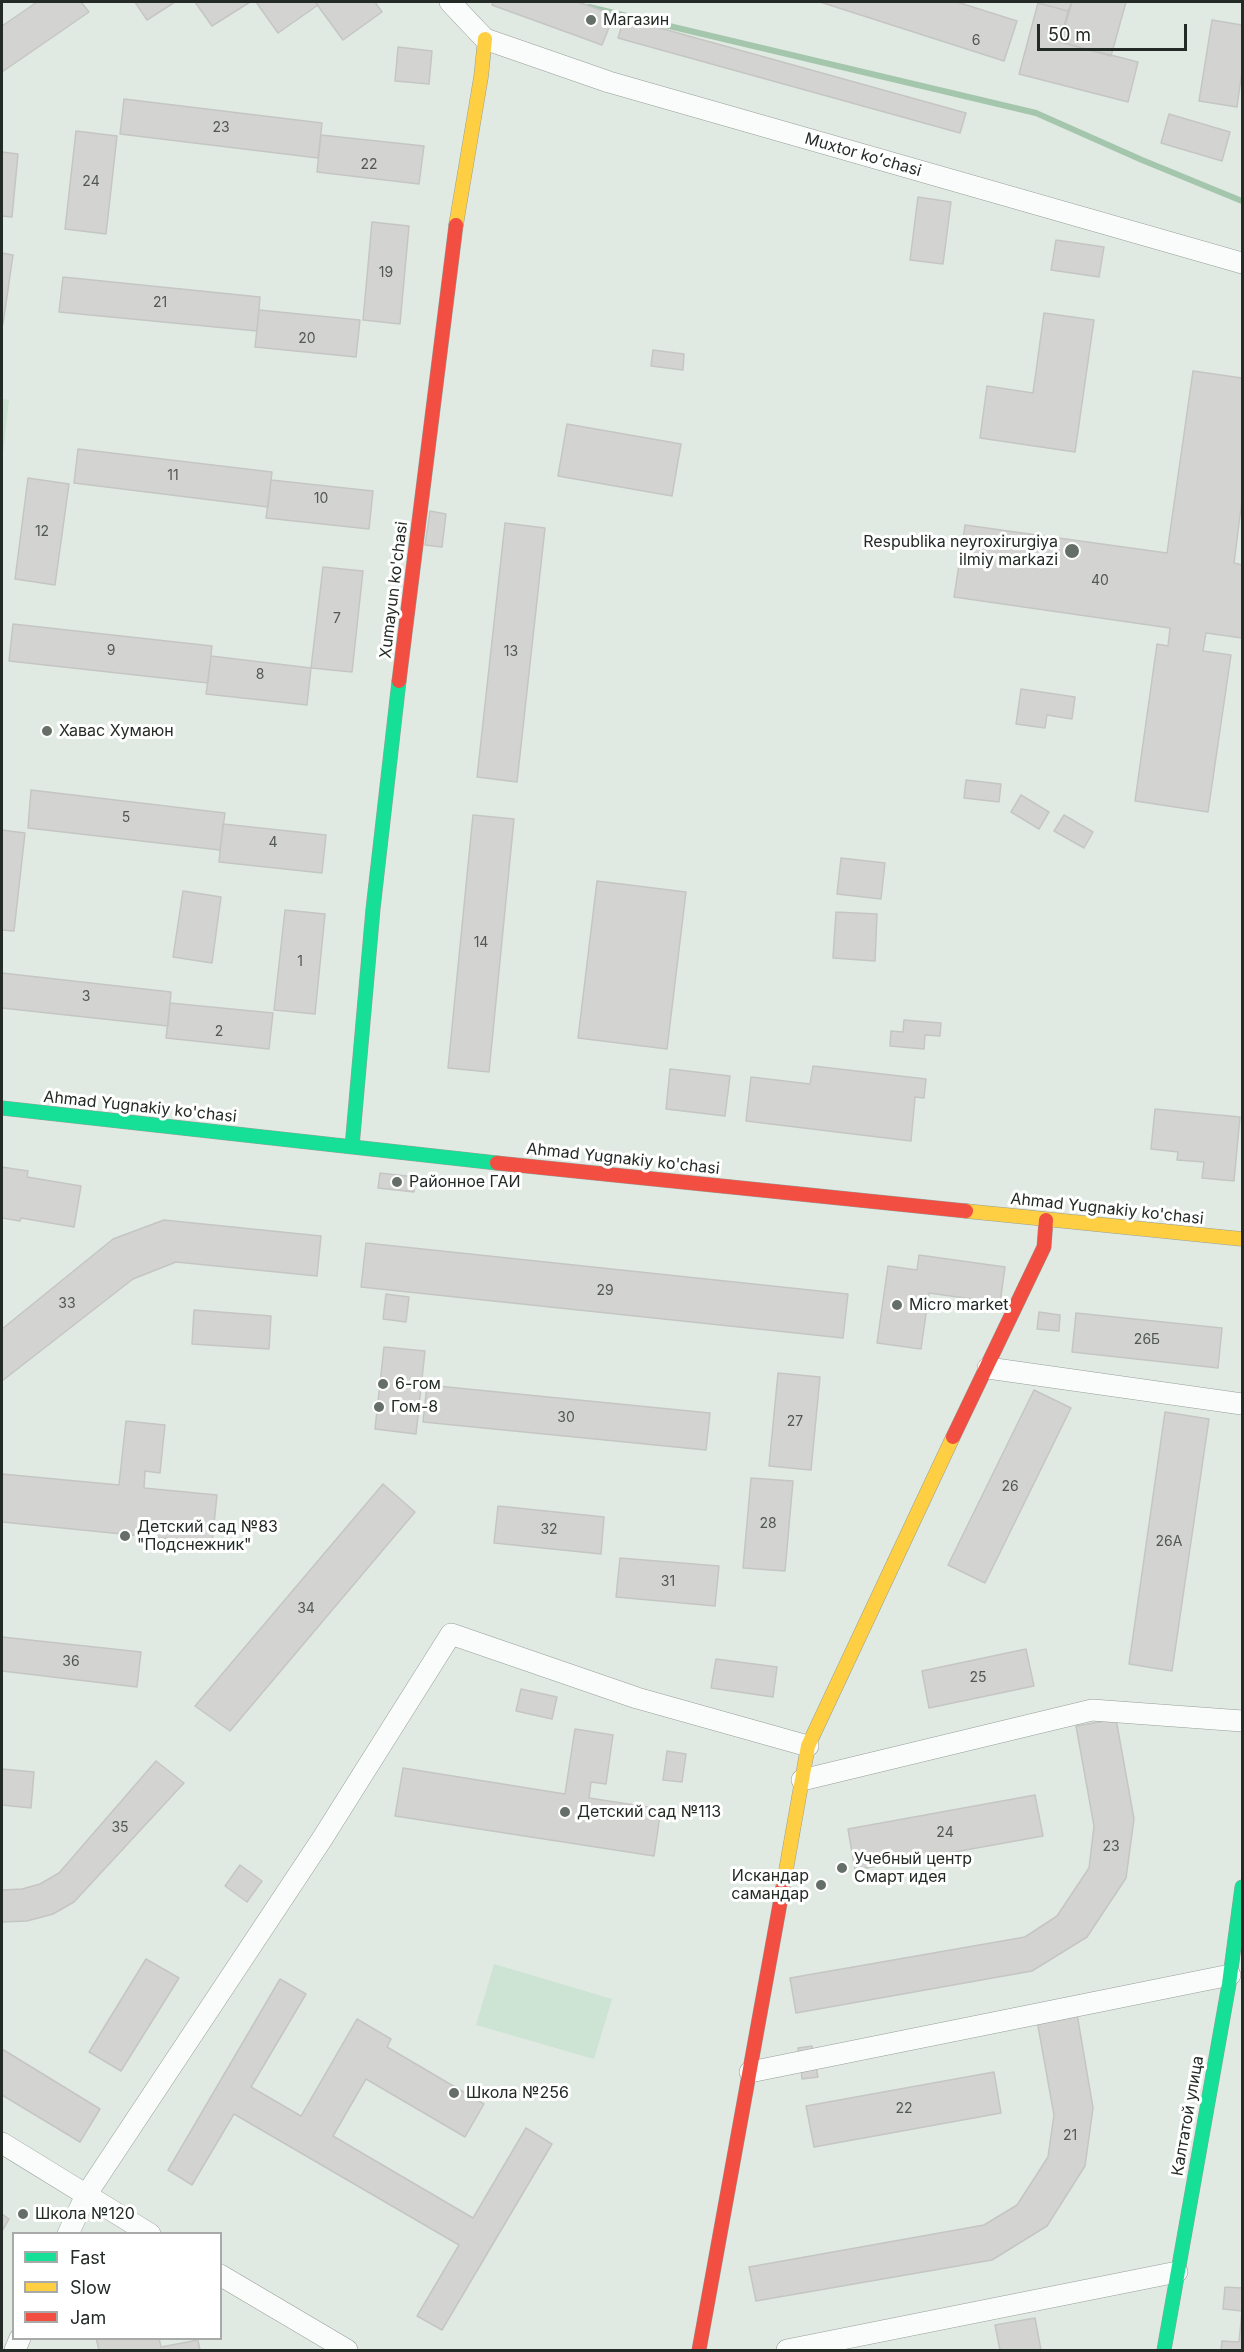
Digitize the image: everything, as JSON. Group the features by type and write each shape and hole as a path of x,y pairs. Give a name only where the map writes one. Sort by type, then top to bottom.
{"street":[{"path":"450,2 485,39"},
{"name":"Muxtor koʻchasi","path":"485,39 631,88 1242,263"},
{"name":"Xumayun ko'chasi","path":"352,1147 373,909 414,556 459,205 481,77 485,39"},
{"name":"Ahmad Yugnakiy ko'chasi","path":"2,1108 352,1147 1242,1239"},
{"path":"699,2350 808,1746 1044,1247 1046,1220"},
{"path":"988,1368 1242,1404"},
{"path":"69,2232 86,2195 322,1839 451,1634 637,1698 808,1746"},
{"path":"802,1780 1092,1710 1242,1721"},
{"name":"Калтатой улица","path":"1164,2350 1230,1975 1242,1887"},
{"path":"750,2072 1230,1975"},
{"path":"2,2144 147,2232"},
{"path":"787,2350 1177,2272"},
{"path":"222,2276 346,2350"}],"green space":[{"path":"2,399 9,400 2,463"},
{"path":"494,1964 612,1999 594,2059 476,2025"}],"building":[{"path":"37,2 81,2 89,12 2,72 2,26"},
{"path":"135,2 175,2 147,20"},
{"path":"195,2 250,2 212,26"},
{"path":"256,2 315,2 318,5 278,33"},
{"path":"315,2 375,2 382,12 343,40"},
{"path":"493,2 578,2 614,15 602,45 492,5"},
{"path":"820,2 957,2 1017,21 1004,61"},
{"path":"1038,2 1072,2 1068,11"},
{"path":"1072,2 1126,2 1111,56 1060,42"},
{"path":"1038,3 1068,11 1060,42 1138,62 1128,102 1019,74"},
{"path":"624,18 966,113 960,133 618,38"},
{"path":"1212,20 1242,25 1242,71 1237,107 1199,101"},
{"path":"398,47 432,51 429,84 395,81"},
{"path":"124,99 322,123 318,158 120,134"},
{"path":"1169,114 1230,132 1222,161 1161,143"},
{"path":"76,131 117,136 106,234 65,229"},
{"path":"321,135 424,146 419,184 317,172"},
{"path":"2,152 18,154 12,217 2,216"},
{"path":"918,197 951,202 943,264 910,260"},
{"path":"372,222 409,226 400,324 363,320"},
{"path":"1056,240 1104,247 1099,277 1051,270"},
{"path":"2,253 13,255 3,324 2,324"},
{"path":"63,277 260,297 257,331 59,312"},
{"path":"259,310 360,320 356,357 255,347"},
{"path":"1044,313 1094,320 1075,452 980,438 987,386 1033,393"},
{"path":"653,350 684,354 683,370 651,366"},
{"path":"1193,371 1242,378 1242,500 1234,563 1242,565 1242,638 1206,633 1203,651 1231,655 1208,812 1135,801 1157,644 1168,646 1170,628 954,597 965,525 1167,553"},
{"path":"567,424 681,444 672,496 558,476"},
{"path":"78,449 272,472 268,507 74,483"},
{"path":"28,478 69,484 55,585 15,579"},
{"path":"271,480 373,491 369,529 266,518"},
{"path":"430,511 446,514 442,547 425,545"},
{"path":"505,523 545,528 517,782 477,777"},
{"path":"323,567 363,571 352,672 311,668"},
{"path":"13,624 212,646 208,683 9,661"},
{"path":"211,656 311,668 307,705 206,694"},
{"path":"1021,689 1075,697 1072,719 1047,715 1045,728 1016,724"},
{"path":"966,780 1001,784 999,802 964,798"},
{"path":"31,790 225,813 220,850 28,828"},
{"path":"1021,795 1049,812 1039,829 1011,812"},
{"path":"473,815 514,819 489,1072 448,1068"},
{"path":"1064,815 1093,832 1084,848 1054,831"},
{"path":"223,824 326,835 322,873 219,862"},
{"path":"2,830 25,833 14,931 2,930"},
{"path":"841,858 885,863 881,899 837,894"},
{"path":"597,881 686,892 667,1049 578,1038"},
{"path":"183,891 221,897 212,963 173,957"},
{"path":"285,910 325,914 315,1014 274,1010"},
{"path":"836,912 877,914 875,961 833,958"},
{"path":"2,973 171,992 168,1026 2,1008"},
{"path":"170,1003 273,1013 269,1049 166,1038"},
{"path":"904,1020 941,1023 940,1036 925,1035 924,1049 890,1046 891,1031 903,1032"},
{"path":"813,1066 926,1079 924,1098 915,1097 911,1141 746,1121 751,1077 810,1084"},
{"path":"670,1069 730,1076 725,1116 666,1109"},
{"path":"1155,1109 1240,1117 1234,1181 1202,1178 1204,1162 1177,1160 1178,1152 1151,1149"},
{"path":"2,1167 28,1171 27,1177 81,1186 74,1227 21,1218 20,1221 2,1218"},
{"name":"Районное ГАИ","path":"380,1173 416,1177 414,1192 378,1188"},
{"path":"164,1220 321,1236 317,1276 176,1262 133,1279 2,1381 2,1329 113,1239"},
{"path":"366,1243 848,1294 843,1338 361,1287"},
{"path":"919,1255 1005,1267 1000,1303 929,1293 921,1349 877,1343 888,1266 917,1270"},
{"path":"386,1294 409,1297 406,1322 383,1319"},
{"path":"194,1310 271,1316 269,1349 192,1344"},
{"path":"1039,1312 1060,1315 1059,1331 1037,1329"},
{"path":"1076,1313 1222,1328 1218,1368 1072,1352"},
{"path":"384,1347 425,1351 416,1434 375,1429"},
{"path":"778,1373 820,1377 811,1470 769,1466"},
{"path":"427,1385 710,1413 706,1450 423,1422"},
{"path":"1034,1390 1071,1408 985,1583 948,1565"},
{"path":"1165,1412 1209,1419 1172,1671 1129,1664"},
{"path":"126,1421 165,1425 160,1473 145,1471 144,1488 217,1495 212,1543 2,1522 2,1474 119,1485"},
{"path":"751,1478 793,1481 785,1571 743,1568"},
{"path":"383,1484 415,1512 230,1731 195,1706"},
{"path":"498,1506 604,1517 601,1554 494,1543"},
{"path":"620,1558 719,1566 715,1606 616,1597"},
{"path":"2,1637 141,1652 137,1687 2,1671"},
{"path":"1026,1649 1034,1686 929,1708 922,1671"},
{"path":"716,1659 777,1667 773,1697 711,1688"},
{"path":"521,1689 557,1697 552,1719 516,1711"},
{"path":"1116,1719 1134,1819 1126,1878 1087,1937 1032,1971 796,2013 790,1978 1025,1937 1057,1916 1089,1868 1094,1826 1076,1726"},
{"path":"575,1729 613,1735 606,1784 591,1782 589,1798 661,1809 654,1856 395,1816 403,1768 565,1794"},
{"path":"667,1751 686,1754 682,1782 663,1780"},
{"path":"156,1761 184,1783 74,1902 53,1914 27,1921 2,1922 2,1890 22,1889 40,1884 59,1873"},
{"path":"2,1769 34,1772 31,1808 2,1805"},
{"path":"1035,1795 1043,1836 855,1870 848,1829"},
{"path":"240,1865 262,1881 247,1902 225,1886"},
{"path":"146,1959 179,1978 121,2071 89,2052"},
{"path":"280,1979 306,1994 251,2087 301,2116 357,2019 391,2039 387,2047 484,2104 465,2137 366,2079 333,2136 473,2218 526,2128 552,2144 442,2330 417,2316 459,2245 234,2114 192,2185 168,2170"},
{"path":"1076,2008 1093,2108 1085,2166 1047,2226 992,2260 756,2301 749,2267 984,2225 1017,2205 1048,2157 1054,2115 1036,2015"},
{"path":"812,2046 814,2054 799,2057 798,2048"},
{"path":"2,2049 100,2109 80,2142 2,2095"},
{"path":"816,2067 818,2077 802,2079 801,2069"},
{"path":"994,2072 1001,2113 814,2147 806,2106"},
{"path":"2,2214 9,2219 2,2231"},
{"path":"1225,2287 1242,2288 1242,2311 1223,2309"},
{"path":"1242,2311 1242,2350 1221,2350 1222,2341 1239,2342"},
{"path":"1035,2318 1041,2350 1000,2350 995,2325"},
{"path":"96,2340 159,2340 161,2347 198,2340 200,2350 99,2350"}],"waterway":[{"path":"589,7 1036,113 1242,201"}],"traffic: fast":[{"path":"352,1147 373,909 399,681"},
{"path":"2,1108 497,1163"},
{"path":"1164,2350 1229,1984 1242,1887"}],"traffic: slow":[{"path":"456,225 481,77 485,39"},
{"path":"966,1211 1242,1239"},
{"path":"783,1887 808,1746 953,1437"}],"traffic: jam":[{"path":"399,681 456,225"},
{"path":"497,1163 966,1211"},
{"path":"953,1437 1044,1247 1046,1220"},
{"path":"699,2350 783,1887"}],"place":[{"name":"Магазин","path":"591,20"},
{"name":"Respublika neyroxirurgiya ilmiy markazi","path":"1072,551"},
{"name":"Хавас Хумаюн","path":"47,731"},
{"name":"Районное ГАИ","path":"397,1182"},
{"name":"Micro market","path":"897,1305"},
{"name":"6-гом","path":"383,1384"},
{"name":"Гом-8","path":"379,1407"},
{"name":"Детский сад №83 \"Подснежник\"","path":"125,1536"},
{"name":"Детский сад №113","path":"565,1812"},
{"name":"Учебный центр Смарт идея","path":"842,1868"},
{"name":"Искандар самандар","path":"821,1885"},
{"name":"Школа №256","path":"454,2093"},
{"name":"Школа №120","path":"23,2214"}]}
